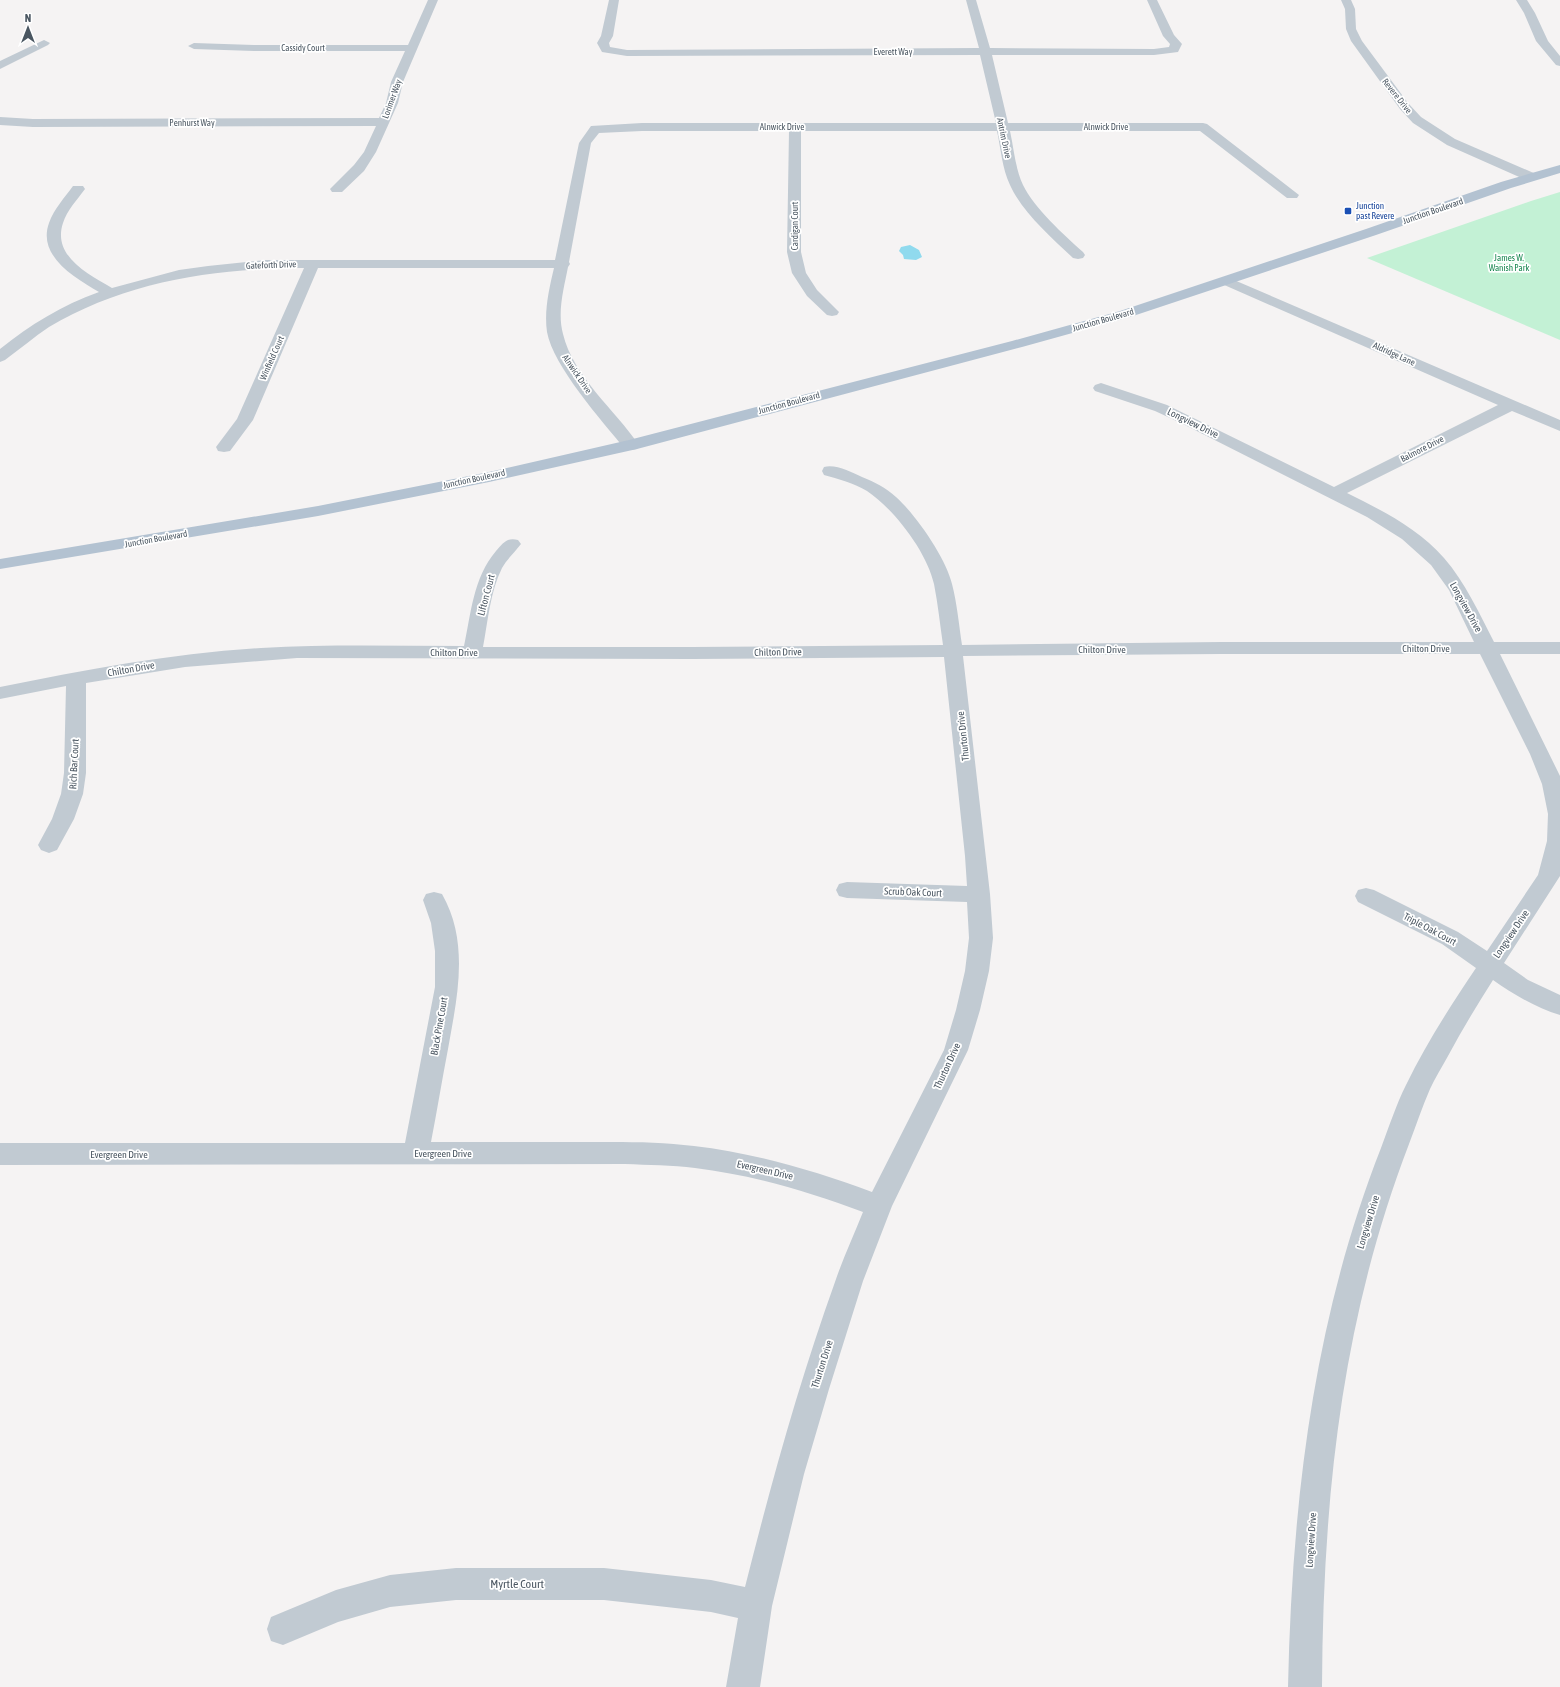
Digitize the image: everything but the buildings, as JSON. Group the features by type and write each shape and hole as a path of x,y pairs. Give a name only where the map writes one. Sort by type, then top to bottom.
{"main road":[{"name":"Junction Boulevard","path":"0,564 104,548 318,511 489,477 631,444 1017,344 1125,314 1560,169"}],"street":[{"name":"Lorimer Way","path":"337,189 359,168 370,152 392,103 397,82 433,0"},
{"name":"Everett Way","path":"614,0 607,36 603,43 606,50 627,53 1154,52 1174,50 1176,44 1169,36 1152,0"},
{"name":"Antrim Drive","path":"971,0 985,52 1011,170 1017,186 1028,204 1055,234 1078,255"},
{"name":"Revere Drive","path":"1346,0 1350,10 1351,29 1357,41 1404,106 1417,120 1451,142 1531,178"},
{"path":"1521,0 1531,15 1540,37 1547,49 1560,63"},
{"path":"0,66 44,43"},
{"name":"Cassidy Court","path":"194,46 254,48 413,48"},
{"name":"Penhurst Way","path":"0,121 33,123 383,122"},
{"name":"Alnwick Drive","path":"631,444 577,376 564,355 555,335 553,319 554,303 563,264 585,143 595,129 642,127 1203,127 1292,195"},
{"name":"Cardigan Court","path":"795,127 794,252 799,273 812,293 832,312"},
{"path":"78,189 56,224 53,237 57,251 68,265 88,280 110,293"},
{"name":"Gateforth Drive","path":"0,357 43,324 110,293 147,282 205,270 265,264 563,264"},
{"name":"Winfield Court","path":"224,447 245,420 309,275 312,264"},
{"name":"Aldridge Lane","path":"1227,281 1560,426"},
{"name":"Longview Drive","path":"1101,388 1168,411 1334,493 1373,513 1408,535 1437,560 1458,590 1545,766 1553,784 1559,814 1558,841 1549,876 1463,1006 1418,1086 1380,1185 1354,1274 1340,1327 1324,1418 1313,1504 1306,1610 1305,1687"},
{"name":"Balmore Drive","path":"1334,493 1511,405"},
{"name":"Thurton Drive","path":"743,1687 756,1606 790,1474 814,1389 849,1281 879,1206 956,1050 978,971 981,938 979,894 953,650 943,583 934,560 906,519 890,501 872,487 851,478 830,472"},
{"name":"Lifton Court","path":"472,652 485,590 492,571 500,558 512,544"},
{"name":"Chilton Drive","path":"0,693 137,667 243,654 297,652 692,653 953,650 1560,648"},
{"name":"Rich Bar Court","path":"49,845 63,819 72,794 75,773 76,679"},
{"name":"Scrub Oak Court","path":"847,890 979,894"},
{"name":"Triple Oak Court","path":"1366,896 1450,938 1520,986 1560,1006"},
{"name":"Black Pine Court","path":"416,1153 447,987 447,951 443,923 434,900"},
{"name":"Evergreen Drive","path":"0,1154 625,1153 684,1155 731,1162 808,1180 879,1206"},
{"name":"Myrtle Court","path":"283,1629 336,1606 390,1591 456,1584 604,1584 711,1596 756,1606"}],"green space":[{"name":"James W. Wanish Park","path":"1560,192 1560,340 1367,258 1531,201"}],"water":[{"path":"910,245 919,250 922,257 916,260 904,259 903,255 899,251 901,247"}],"place":[{"name":"Junction past Revere","path":"1348,211"}]}
